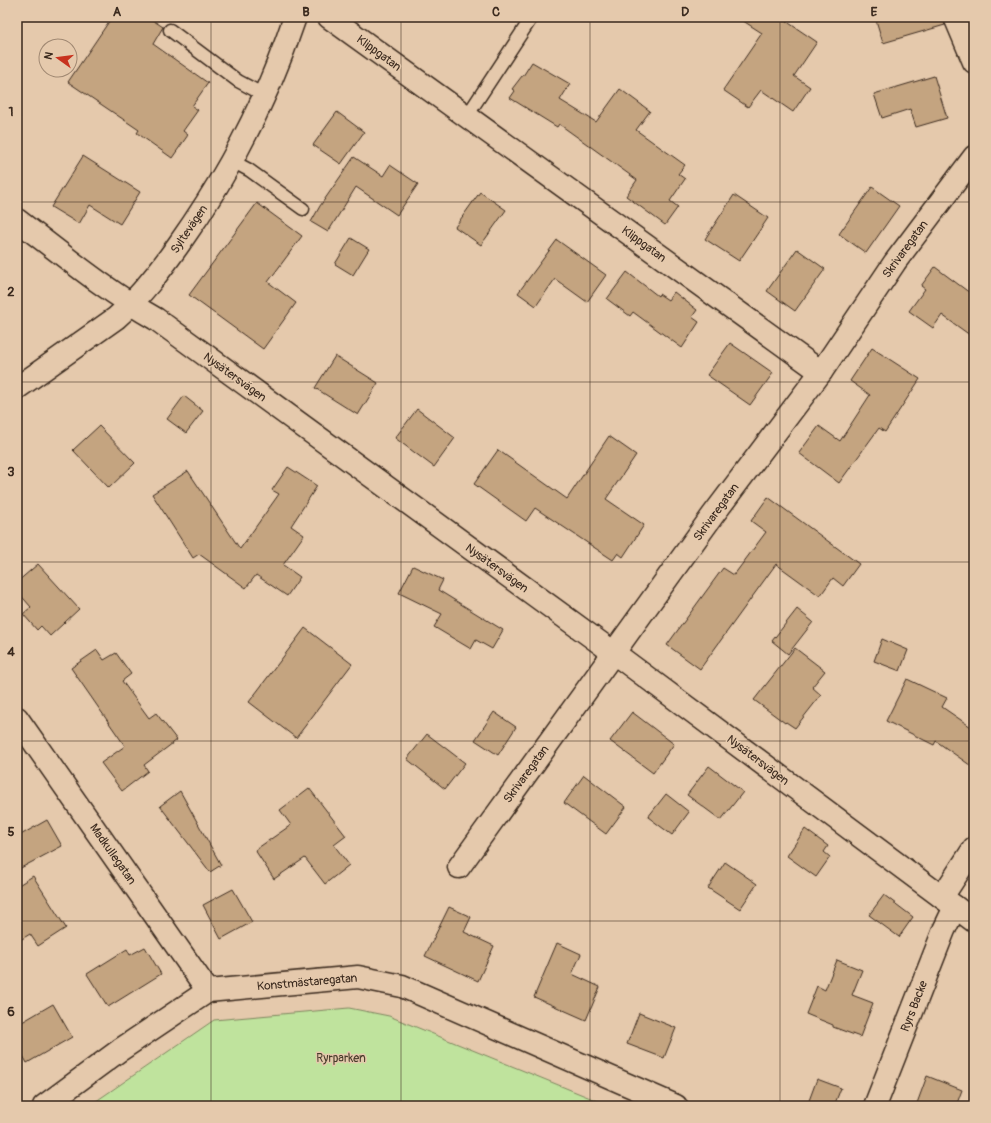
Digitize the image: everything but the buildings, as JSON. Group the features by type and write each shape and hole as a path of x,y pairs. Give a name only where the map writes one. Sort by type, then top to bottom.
{"street":[{"name":"Syltevägen","path":"17,388 116,318 131,305 149,285 197,219 237,153 264,95 288,38 295,17"},
{"name":"Klippgatan","path":"329,17 821,372"},
{"path":"955,17 974,62"},
{"name":"Skrivaregatan","path":"459,867 713,515 821,372 895,262 974,157"},
{"name":"Nysätersvägen","path":"17,220 107,289 156,319 614,654 974,921"},
{"name":"Madkullegatan","path":"17,718 208,991"},
{"name":"Ryrs Backe","path":"875,1106 944,930 949,902 974,848"},
{"name":"Konstmästaregatan","path":"44,1106 120,1050 208,991 358,977 402,986 676,1106"}],"lane":[{"path":"467,116 532,17"},
{"path":"170,30 238,81 264,95"},
{"path":"232,161 249,170 303,209"}],"green space":[{"name":"Ryrparken","path":"349,1008 389,1016 610,1106 89,1106 214,1020"}]}
